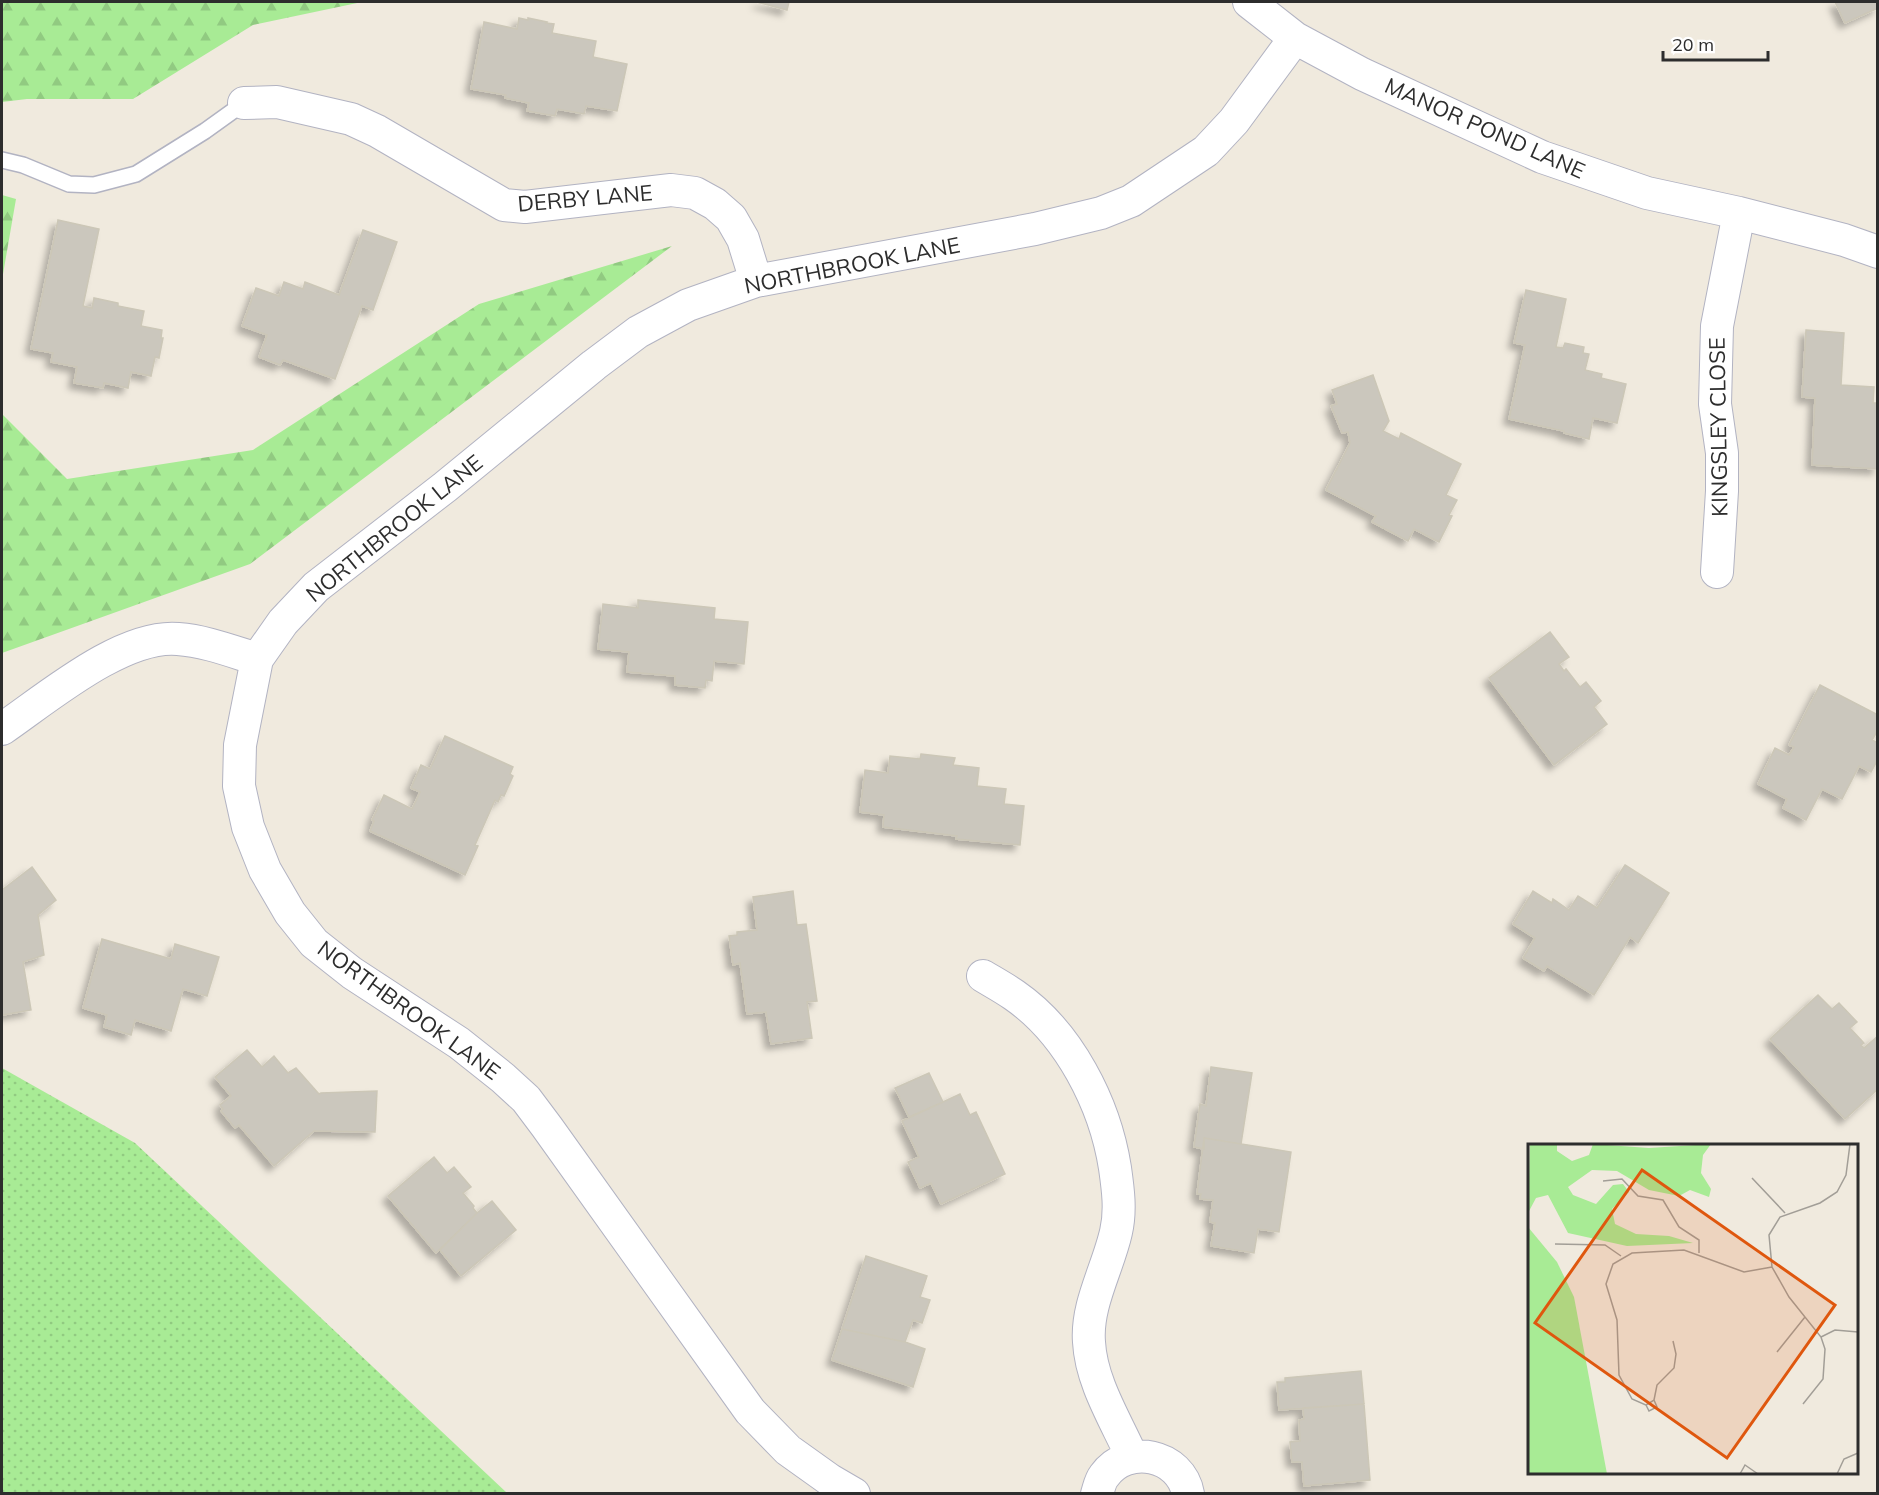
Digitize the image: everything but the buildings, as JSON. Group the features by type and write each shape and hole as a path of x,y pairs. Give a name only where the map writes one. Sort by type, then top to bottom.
{"street":[{"name":"MANOR POND LANE","path":"1249,2 1295,38 1362,74 1542,157 1647,193 1739,213 1844,240 1878,252"},
{"name":"NORTHBROOK LANE","path":"854,1494 788,1450 750,1411 548,1126 525,1099 459,1043 352,973 314,943 290,913 265,870 252,838 239,786 240,745 257,659 283,622 316,587 638,332 687,305 756,281 1035,229 1101,213 1131,201 1206,151 1234,121 1295,38"},
{"name":"DERBY LANE","path":"244,103 277,102 351,119 377,130 504,205 525,207 671,190 695,193 715,204 731,218 743,239 756,281"},
{"name":"KINGSLEY CLOSE","path":"1717,572 1722,453 1715,404 1717,326 1739,213"},
{"path":"2,729 101,661 141,643 176,638 213,645 257,659"},
{"path":"983,976 1016,996 1065,1045 1083,1073 1097,1104 1112,1150 1118,1194 1116,1230 1093,1308 1088,1340 1091,1362 1132,1457"},
{"path":"1097,1494 1103,1476 1114,1465 1132,1457 1151,1456 1168,1462 1177,1470 1186,1484 1188,1494"}],"lane":[{"path":"2,160 23,165 69,184 94,185 136,174 205,131 244,103"}],"green space":[{"path":"2,2 362,2 253,25 133,99 27,99 2,102"},
{"path":"2,195 16,199 2,280"},
{"path":"672,246 250,564 2,653 2,414 67,479 253,450 479,304"},
{"path":"2,1068 135,1143 507,1493 2,1493"}]}
